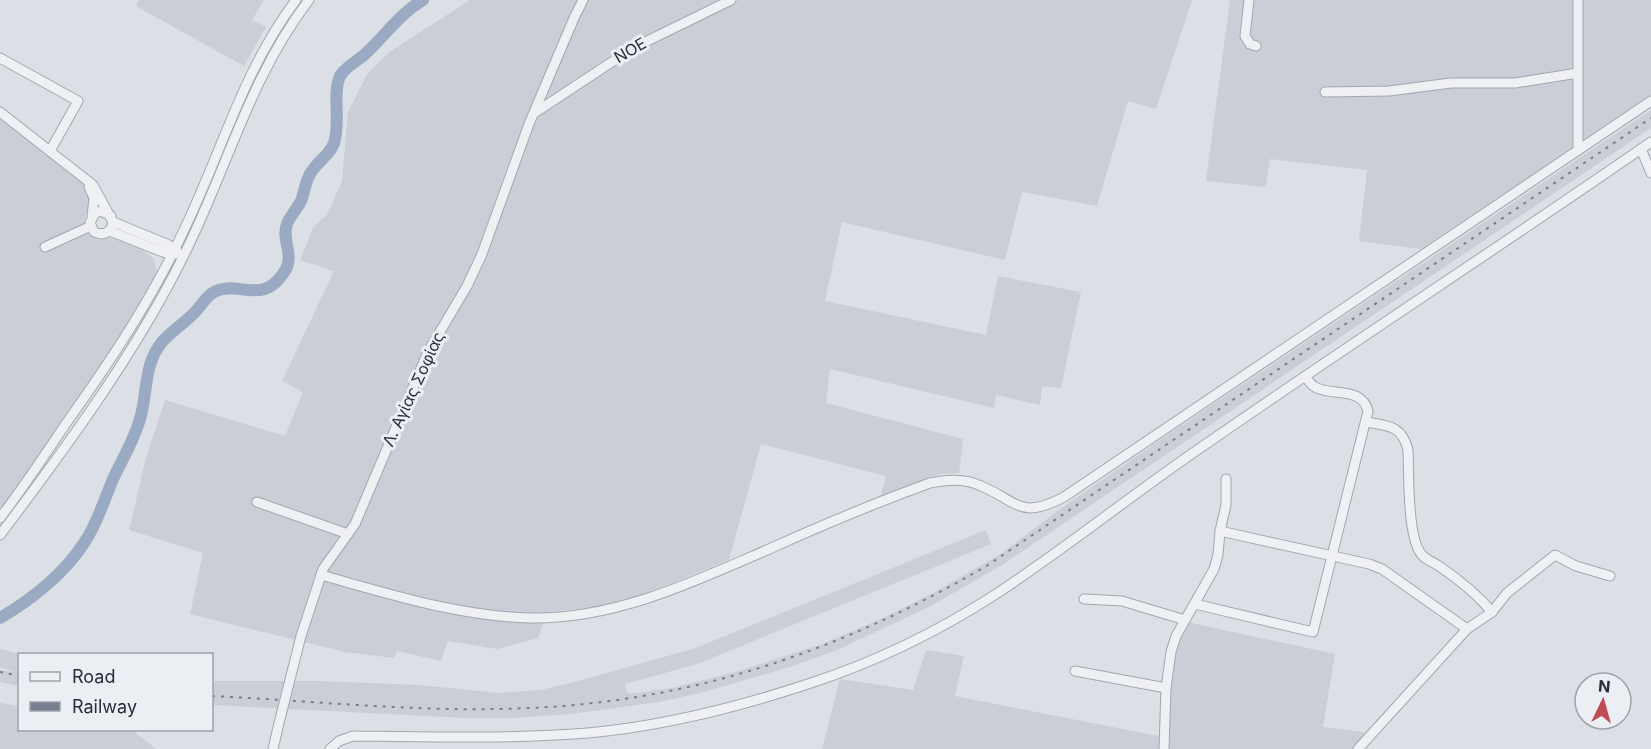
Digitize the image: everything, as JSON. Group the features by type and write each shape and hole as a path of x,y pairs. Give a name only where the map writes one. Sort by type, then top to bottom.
{"street":[{"path":"0,518 120,346 163,274 184,231 247,81 272,34 296,0"},
{"path":"0,535 130,352 180,265 258,81 291,24 309,0"},
{"name":"Λ. Αγίας Σοφίας","path":"273,749 301,636 321,575 355,524 428,352 467,286 482,254 536,112 583,0"},
{"name":"NOE","path":"536,112 633,48 731,0"},
{"path":"1249,0 1245,36 1250,44 1256,46"},
{"path":"1578,0 1578,150"},
{"path":"0,58 78,101 50,151"},
{"path":"1325,92 1389,92 1451,83 1515,83 1578,73"},
{"path":"321,575 462,611 521,617 587,613 639,601 693,582 942,480 968,481 989,489 1018,507 1032,508 1049,505 1651,101"},
{"path":"0,112 93,185 112,223"},
{"path":"330,749 339,741 353,736 518,737 650,725 717,711 812,683 895,649 992,596 1203,446 1651,142"},
{"path":"1641,148 1651,173"},
{"path":"81,175 92,193 94,203 91,226 98,234 104,234 112,223"},
{"path":"92,216 101,211 112,223 154,244 166,253 188,248"},
{"path":"45,247 91,226"},
{"path":"154,244 184,231"},
{"path":"154,244 162,262 163,274"},
{"path":"174,251 180,265"},
{"path":"1195,604 1313,632 1368,411 1366,403 1358,397 1344,392 1324,391 1312,386 1305,376"},
{"path":"1365,422 1394,429 1406,439 1411,519 1418,550 1424,557 1462,584 1492,612"},
{"path":"1164,749 1166,688 1171,652 1176,636 1214,568 1226,505 1226,479"},
{"path":"257,502 348,534"},
{"path":"1220,531 1331,555 1382,569 1467,629"},
{"path":"1358,749 1467,629 1492,612 1507,594 1555,555 1576,566 1610,576"},
{"path":"1084,599 1122,601 1185,620"},
{"path":"1075,671 1166,688"}],"shaded area":[{"path":"139,0 264,0 252,20 266,27 244,66 136,6"},
{"path":"470,0 1192,0 1156,109 1128,101 1097,206 1022,192 1005,260 842,222 825,301 986,335 998,276 1081,292 1061,388 1042,386 1040,405 996,395 994,408 830,369 826,403 963,439 959,473 940,474 880,498 886,476 761,444 729,560 625,602 547,612 538,638 497,649 448,641 441,661 397,651 394,658 345,652 190,614 203,553 129,530 146,458 165,400 285,436 303,392 282,381 334,271 300,260 314,226 327,215 342,181 348,112 367,74 391,51"},
{"path":"1230,0 1651,0 1651,95 1421,249 1359,241 1367,170 1270,159 1266,187 1206,181"},
{"path":"1651,110 1651,128 1002,565 929,607 837,650 793,666 700,693 659,702 571,714 466,718 213,705 213,681 319,681 420,685 498,693 540,690 563,685 693,649 986,530 991,544 697,664 625,684 628,694 672,688 739,671 825,643 935,592 1002,553 1063,507"},
{"path":"0,118 83,183 90,203 84,221 87,234 99,240 113,238 142,250 154,259 157,273 105,362 0,509"},
{"path":"1187,622 1335,654 1323,727 1371,733 1355,749 822,749 840,679 913,690 926,650 964,656 955,696 1168,738 1167,699 1174,660"},
{"path":"0,649 18,654 18,686 0,682 0,670 15,672 0,667"},
{"path":"0,703 18,706 18,731 133,731 156,749 0,749"}],"waterway":[{"path":"0,618 24,603 57,575 89,535 138,427 149,370 162,342 214,292 232,288 260,290 278,281 286,269 289,258 285,235 287,224 301,201 310,174 334,143 340,76 406,12 423,0"}],"railway":[{"path":"213,696 450,709 529,708 591,703 651,695 710,682 824,645 879,622 988,565 1651,118"},
{"path":"0,672 18,676"}]}
